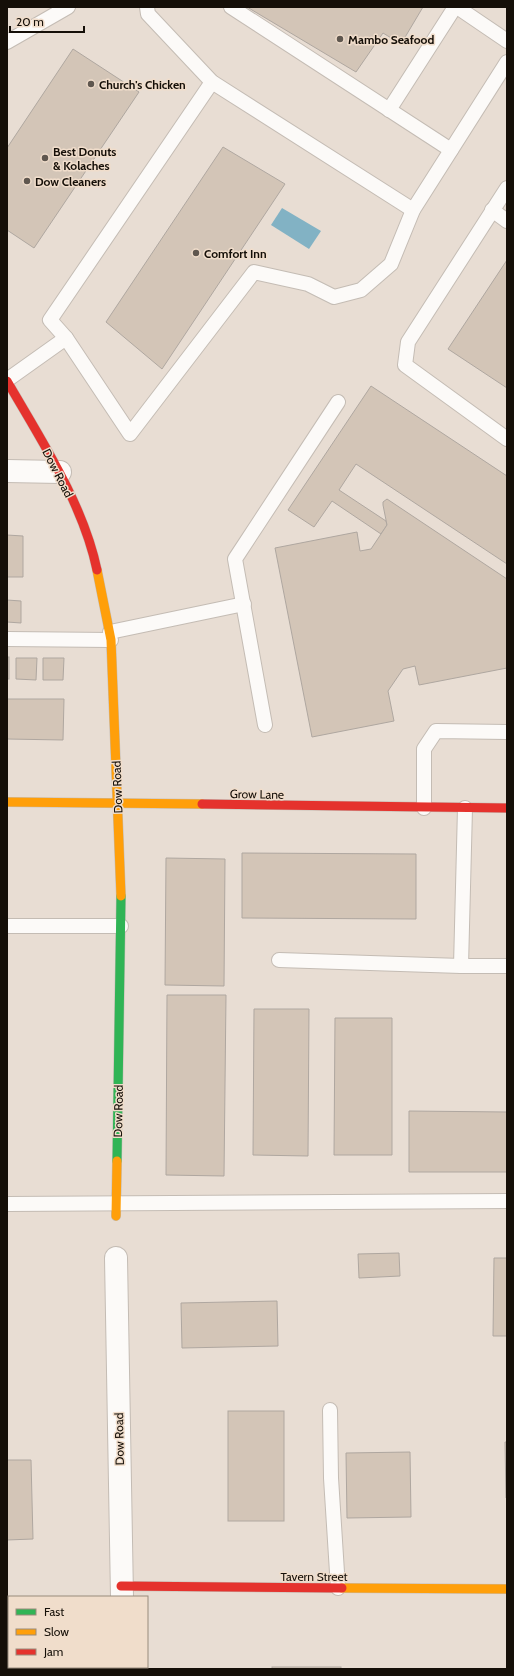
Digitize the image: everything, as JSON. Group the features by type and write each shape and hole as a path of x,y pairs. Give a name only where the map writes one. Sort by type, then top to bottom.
{"street":[{"name":"Dow Road","path":"7,381 60,472 92,548 110,636 121,898 116,1210"},
{"path":"7,471 60,472"},
{"name":"Grow Lane","path":"7,802 507,808"},
{"name":"Dow Road","path":"116,1258 121,1592"},
{"name":"Tavern Street","path":"121,1592 338,1588 507,1589"}],"lane":[{"path":"7,42 67,7"},
{"path":"147,7 148,14 212,82 414,210"},
{"path":"232,7 451,150"},
{"path":"389,110 456,7 507,41"},
{"path":"212,82 50,320 66,338 130,434 254,272 308,284 334,297 360,290 391,264 414,210 507,62"},
{"path":"507,188 408,342 405,365 507,439"},
{"path":"492,210 507,221"},
{"path":"7,381 66,338"},
{"path":"265,725 235,559 338,402"},
{"path":"7,639 110,636 244,604"},
{"path":"424,808 424,749 436,731 507,732"},
{"path":"462,966 465,808"},
{"path":"7,926 121,926"},
{"path":"280,960 507,966"},
{"path":"7,1204 79,1204 116,1210 178,1203 507,1201"},
{"path":"330,1410 331,1478 338,1588"}],"water":[{"path":"282,208 321,231 309,249 271,225"}],"building":[{"name":"Mambo Seafood","path":"247,7 423,7 401,44 383,33 356,72"},
{"path":"73,49 139,92 34,248 7,230 7,148"},
{"name":"Comfort Inn","path":"223,147 285,184 162,369 106,322"},
{"path":"507,260 507,388 448,349"},
{"path":"371,386 507,476 507,564 356,464 339,490 386,521 387,525 381,534 332,501 314,527 288,510"},
{"path":"387,499 507,579 507,668 419,685 415,666 403,669 388,691 394,721 312,737 275,548 357,532 360,551 371,549 387,525 383,502"},
{"path":"7,535 23,536 23,577 7,577"},
{"path":"7,600 21,601 21,623 7,622"},
{"path":"7,657 9,657 9,679 7,679"},
{"path":"16,658 37,658 36,680 16,679"},
{"path":"43,658 64,658 63,680 43,680"},
{"path":"7,699 64,699 63,740 7,739"},
{"path":"242,853 416,854 416,919 242,918"},
{"path":"166,858 225,859 224,986 165,985"},
{"path":"167,995 226,995 224,1176 166,1175"},
{"path":"254,1009 309,1009 308,1156 253,1155"},
{"path":"335,1018 392,1018 392,1155 334,1155"},
{"path":"409,1111 507,1112 507,1172 409,1172"},
{"path":"399,1253 400,1276 359,1278 358,1254"},
{"path":"494,1258 507,1258 507,1336 493,1336"},
{"path":"277,1301 278,1346 182,1348 181,1303"},
{"path":"228,1411 284,1411 284,1521 228,1521"},
{"path":"505,1442 507,1442 507,1498 506,1498"},
{"path":"410,1452 411,1517 347,1518 346,1453"},
{"path":"7,1460 31,1460 33,1539 7,1540"},
{"path":"8,1632 8,1668 26,1669 7,1669"},
{"path":"272,1667 341,1667 341,1669 272,1669"}],"traffic: fast":[{"path":"117,1161 121,896"}],"traffic: slow":[{"path":"97,570 111,640 121,896"},
{"path":"7,802 202,804"},
{"path":"116,1216 117,1161"},
{"path":"342,1588 507,1589"}],"traffic: jam":[{"path":"7,381 60,472 82,520 91,545 97,570"},
{"path":"202,804 507,808"},
{"path":"121,1586 342,1588"}],"place":[{"name":"Mambo Seafood","path":"340,39"},
{"name":"Church's Chicken","path":"91,84"},
{"name":"Best Donuts & Kolaches","path":"45,158"},
{"name":"Dow Cleaners","path":"27,181"},
{"name":"Comfort Inn","path":"196,253"}]}
